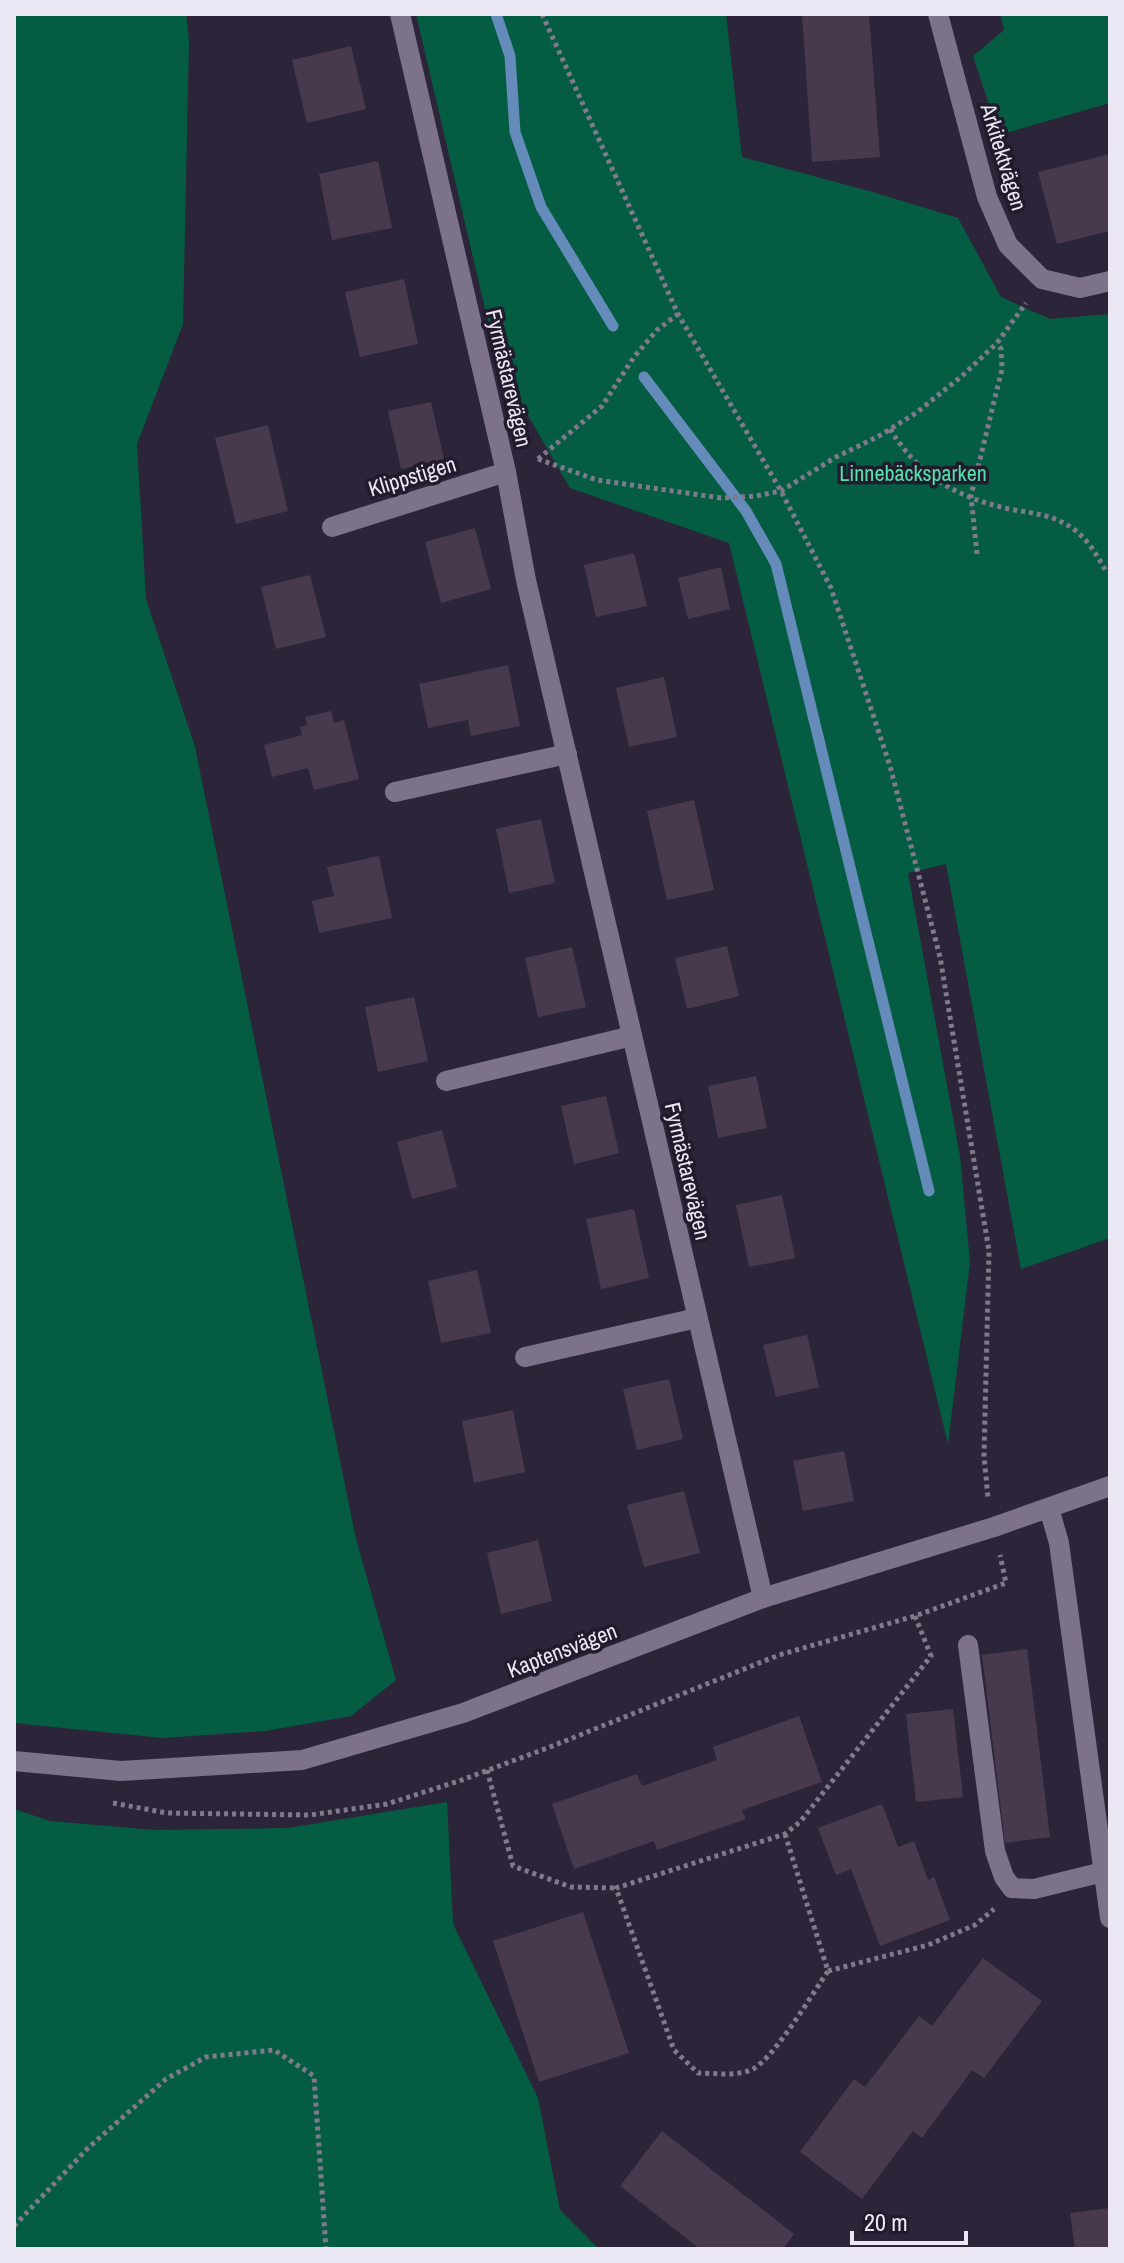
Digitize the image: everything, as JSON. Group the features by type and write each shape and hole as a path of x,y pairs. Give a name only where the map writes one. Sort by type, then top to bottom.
{"street":[{"name":"Fyrmästarevägen","path":"400,14 506,472 526,580 763,1598"},
{"name":"Arkitektvägen","path":"938,14 987,197 1008,245 1042,279"},
{"path":"1042,279 1080,288 1110,281"},
{"name":"Klippstigen","path":"332,527 506,472"},
{"path":"395,792 567,754"},
{"path":"446,1081 632,1036"},
{"path":"525,1357 697,1318"},
{"name":"Kaptensvägen","path":"14,1761 121,1771 302,1760 463,1713 763,1598 994,1527 1110,1486"},
{"path":"1049,1508 1059,1543 1104,1830 1103,1872 1110,1918"},
{"path":"968,1645 995,1851 1004,1877 1012,1888 1034,1889 1103,1872"}],"path":[{"path":"106,1801 167,1813 310,1815 387,1804 550,1747 779,1655 915,1616 1006,1583 987,1495 984,1456 989,1251 940,957 890,766 831,588 781,491 678,314 542,14"},
{"path":"538,459 597,480 721,498 781,491 916,413 962,376 997,343 1042,279"},
{"path":"506,472 538,459 602,406 634,357 657,330 678,314"},
{"path":"977,554 971,496 1002,369 1001,349 997,343"},
{"path":"890,429 903,450 922,470 948,487 985,503 1044,515 1069,526 1092,546 1107,573"},
{"path":"487,1770 513,1866 571,1887 616,1888 785,1834 800,1822 931,1656 915,1616"},
{"path":"785,1834 828,1971"},
{"path":"616,1888 674,2050 698,2073 732,2074 754,2069 776,2046 828,1971 928,1945 975,1925 1012,1888"},
{"path":"14,2226 88,2148 166,2079 206,2057 274,2050 314,2076 326,2249"}],"green space":[{"path":"14,14 186,14 189,40 183,324 137,444 146,599 195,747 356,1539 396,1680 351,1716 265,1731 163,1738 14,1723"},
{"name":"Linnebäcksparken","path":"416,14 726,14 742,157 958,218 1001,297 1050,319 1110,314 1110,1238 1021,1269 946,864 908,873 960,1156 970,1262 948,1444 729,543 570,488 498,364"},
{"path":"1000,14 1110,14 1110,103 999,135 973,56 1004,30"},
{"path":"447,1802 453,1924 538,2098 560,2210 599,2249 14,2249 14,1809 50,1821 154,1830 288,1828"}],"building":[{"path":"802,14 869,14 880,157 812,162"},
{"path":"351,46 366,109 307,123 292,60"},
{"path":"1110,154 1110,231 1057,244 1038,172"},
{"path":"378,161 392,228 332,240 319,174"},
{"path":"404,279 418,344 360,357 345,292"},
{"path":"431,402 444,459 401,469 388,411"},
{"path":"268,425 288,511 236,524 215,438"},
{"path":"475,528 491,589 441,603 425,542"},
{"path":"634,553 647,606 596,617 584,565"},
{"path":"721,567 730,609 688,619 678,578"},
{"path":"310,575 326,637 276,649 261,587"},
{"path":"508,665 520,726 471,736 468,720 428,728 419,684"},
{"path":"664,677 677,737 629,747 616,688"},
{"path":"331,711 334,723 344,720 359,779 314,790 308,768 272,777 264,745 302,735 300,727 307,725 305,717"},
{"path":"694,800 714,890 667,900 647,811"},
{"path":"541,819 555,883 509,893 496,829"},
{"path":"379,856 392,918 319,933 312,901 334,896 327,867"},
{"path":"727,946 739,996 687,1009 675,958"},
{"path":"572,947 586,1007 538,1017 525,958"},
{"path":"414,997 428,1061 378,1072 365,1007"},
{"path":"756,1076 767,1128 718,1138 708,1086"},
{"path":"606,1096 619,1153 574,1164 561,1106"},
{"path":"442,1130 457,1187 412,1199 397,1142"},
{"path":"782,1195 795,1258 749,1267 736,1205"},
{"path":"634,1209 649,1278 601,1289 586,1219"},
{"path":"477,1270 491,1333 441,1343 428,1281"},
{"path":"807,1335 819,1387 776,1397 763,1345"},
{"path":"669,1379 683,1439 637,1450 623,1389"},
{"path":"513,1410 525,1472 474,1483 462,1421"},
{"path":"844,1451 854,1501 803,1511 793,1461"},
{"path":"684,1491 700,1553 644,1567 627,1505"},
{"path":"538,1540 552,1601 501,1614 487,1553"},
{"path":"1027,1649 1050,1837 1005,1843 982,1655"},
{"path":"953,1709 963,1797 916,1802 906,1714"},
{"path":"799,1716 822,1782 742,1810 746,1819 657,1850 654,1841 574,1869 552,1804 637,1774 642,1786 717,1760 713,1747"},
{"path":"882,1804 898,1847 914,1841 928,1880 934,1877 950,1920 880,1946 851,1869 836,1875 818,1828"},
{"path":"583,1912 629,2053 539,2082 493,1941"},
{"path":"983,1958 1042,2001 984,2078 972,2070 922,2138 913,2131 862,2199 800,2152 854,2079 865,2087 919,2016 932,2026"},
{"path":"662,2131 794,2234 783,2249 700,2249 620,2186"},
{"path":"1110,2208 1110,2249 1075,2249 1070,2213"}],"waterway":[{"path":"496,14 510,56 515,132 541,207 613,326"},
{"path":"644,377 746,511 776,564 929,1191"}]}
